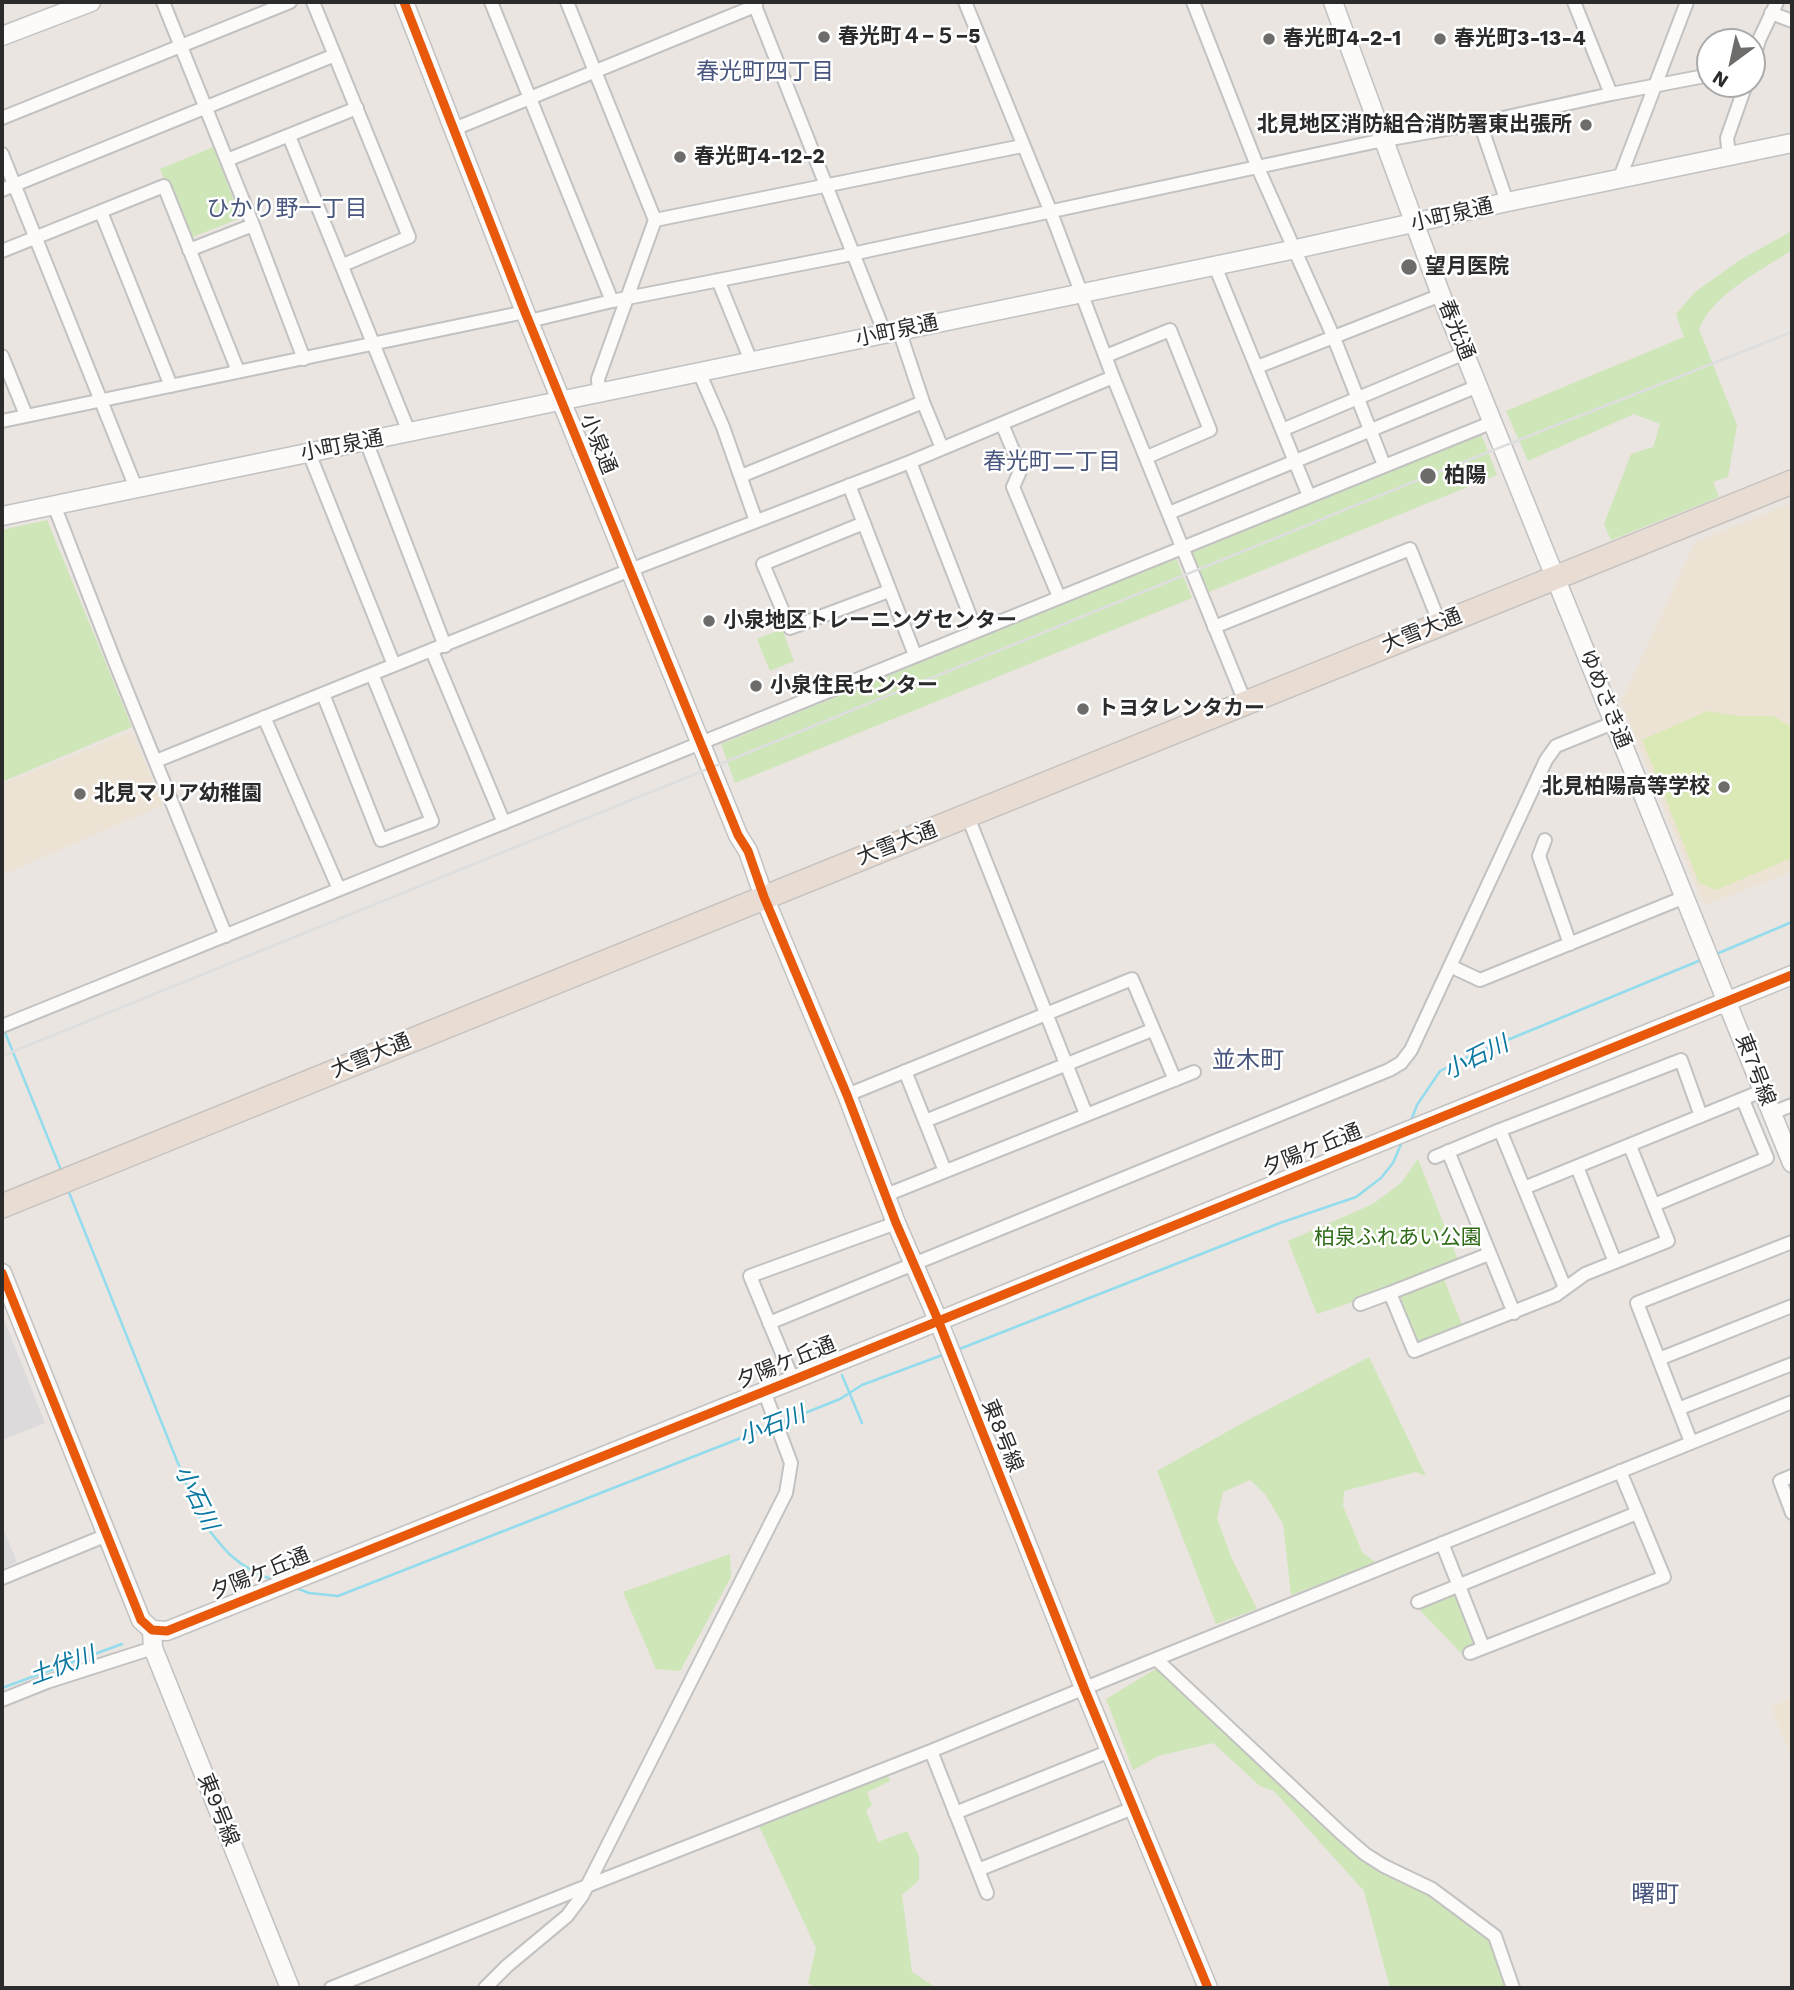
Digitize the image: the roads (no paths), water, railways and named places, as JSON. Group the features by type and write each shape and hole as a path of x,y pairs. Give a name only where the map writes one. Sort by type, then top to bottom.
{"highway":[{"name":"大雪大通","path":"2,1206 1792,482"}],"street":[{"path":"2,36 92,2"},
{"path":"163,2 304,359"},
{"path":"2,118 290,2"},
{"path":"313,2 409,237 343,265"},
{"name":"小泉通","path":"404,2 527,317 738,835 748,851 764,897"},
{"path":"491,2 619,300"},
{"path":"568,2 655,220 619,300 598,379 599,393"},
{"path":"965,2 1245,702"},
{"path":"1193,2 1258,167 1334,338 1384,465"},
{"name":"春光通","path":"1333,2 1441,295 1556,577"},
{"path":"1574,2 1611,94"},
{"path":"1619,180 1687,2"},
{"path":"454,129 756,4 852,254 892,332 942,448"},
{"path":"1765,28 1774,8 1792,21"},
{"path":"2,190 335,55"},
{"path":"2,421 372,344 619,300 852,254 1384,140 1480,123 1696,78"},
{"path":"1729,156 1727,138 1741,98"},
{"path":"227,159 357,108"},
{"path":"1480,123 1507,202"},
{"path":"289,136 409,432"},
{"name":"小町泉通","path":"2,516 1215,266 1792,143"},
{"path":"655,220 1022,146"},
{"path":"2,154 136,488"},
{"path":"2,251 164,186 238,371"},
{"path":"101,212 171,386"},
{"path":"189,250 253,225"},
{"path":"1215,266 1309,496"},
{"path":"718,280 751,361"},
{"path":"1257,367 1441,295"},
{"path":"1106,356 1170,330 1210,430 1147,457"},
{"path":"1282,430 1465,353"},
{"path":"2,356 26,415"},
{"path":"699,372 723,426 756,521"},
{"path":"156,761 630,570 910,462 1113,377"},
{"path":"1169,513 1478,386"},
{"path":"741,476 923,402"},
{"path":"2,1026 1493,422"},
{"path":"1002,424 1021,469 1013,487 1059,597"},
{"path":"366,442 445,646"},
{"path":"309,453 394,665"},
{"path":"910,462 976,631"},
{"path":"849,485 915,655"},
{"path":"54,505 226,936"},
{"path":"864,523 763,564 790,628 890,591"},
{"path":"1214,627 1410,549 1440,624"},
{"name":"ゆめさき通","path":"1556,577 1718,977"},
{"path":"432,651 503,823"},
{"path":"323,694 381,840 432,821 372,674"},
{"path":"264,717 339,890"},
{"path":"769,1323 1401,1063 1411,1050 1546,760 1556,746 1614,723"},
{"path":"968,817 1086,1114"},
{"path":"1545,840 1539,856 1570,944"},
{"name":"東8号線","path":"764,897 847,1095 896,1223 938,1320 1084,1688 1208,1988"},
{"path":"1450,966 1480,980 1685,897"},
{"name":"夕陽ケ丘通","path":"152,1639 318,1569 793,1380 1792,975"},
{"name":"東7号線","path":"1718,977 1791,1158"},
{"path":"847,1095 1132,979 1175,1080"},
{"path":"925,1121 1152,1030"},
{"path":"1435,1157 1681,1060 1701,1116"},
{"path":"905,1071 945,1171"},
{"path":"886,1195 1194,1072"},
{"path":"1524,1188 1762,1091"},
{"path":"1654,1205 1767,1158 1743,1100"},
{"path":"1772,1113 1792,1105"},
{"path":"1500,1130 1565,1288"},
{"path":"1390,1293 1414,1351 1556,1296 1585,1274 1668,1241 1630,1146"},
{"path":"1448,1151 1514,1313"},
{"path":"1577,1167 1615,1262"},
{"path":"793,1380 750,1276 896,1223"},
{"path":"1691,1442 1637,1303 1792,1242"},
{"path":"1360,1304 1489,1254"},
{"path":"2,1273 141,1620 152,1639 2,1700"},
{"path":"1659,1359 1792,1306"},
{"path":"1678,1409 1792,1364"},
{"path":"485,1988 566,1916 582,1896 786,1493 791,1463 764,1391"},
{"path":"331,1988 931,1751 1792,1402"},
{"path":"1470,1653 1664,1577 1620,1471"},
{"path":"1792,1476 1780,1481 1792,1513"},
{"path":"1418,1602 1637,1513"},
{"path":"2,1578 107,1535"},
{"path":"1442,1543 1483,1647"},
{"name":"東9号線","path":"152,1639 290,1988"},
{"path":"1156,1659 1365,1854 1432,1889 1495,1936 1513,1988"},
{"path":"931,1751 987,1893"},
{"path":"955,1813 1110,1751"},
{"path":"978,1870 1133,1808"}],"waterway":[{"name":"小石川","path":"1714,955 1792,922"},
{"name":"小石川","path":"1410,1123 1417,1105 1440,1071 1476,1053 1701,960"},
{"name":"小石川","path":"4,1030 61,1170"},
{"name":"小石川","path":"957,1350 1280,1223 1356,1197 1381,1178 1393,1163 1402,1142"},
{"name":"小石川","path":"68,1190 200,1518 239,1562 273,1580"},
{"name":"小石川","path":"780,1423 840,1399 862,1385 945,1354"},
{"path":"842,1375 862,1423"},
{"name":"小石川","path":"296,1588 309,1593 338,1596 774,1425"},
{"name":"土伏川","path":"2,1688 122,1644"}],"railway":[{"path":"2,1056 1428,476 1792,332"}],"place":[{"name":"春光町４−５−5","path":"824,37"},
{"name":"春光町4-2-1","path":"1269,39"},
{"name":"春光町3-13-4","path":"1440,39"},
{"name":"北見地区消防組合消防署東出張所","path":"1586,125"},
{"name":"春光町4-12-2","path":"680,157"},
{"name":"望月医院","path":"1409,267"},
{"name":"柏陽","path":"1428,476"},
{"name":"小泉地区トレーニングセンター","path":"709,621"},
{"name":"小泉住民センター","path":"756,686"},
{"name":"トヨタレンタカー","path":"1083,709"},
{"name":"北見柏陽高等学校","path":"1724,787"},
{"name":"北見マリア幼稚園","path":"80,794"}],"district":[{"name":"春光町四丁目","path":"765,72"},
{"name":"ひかり野一丁目","path":"287,209"},
{"name":"春光町二丁目","path":"1052,462"},
{"name":"並木町","path":"1248,1061"},
{"name":"曙町","path":"1655,1895"}],"park label":[{"name":"柏泉ふれあい公園","path":"1398,1238"}]}
